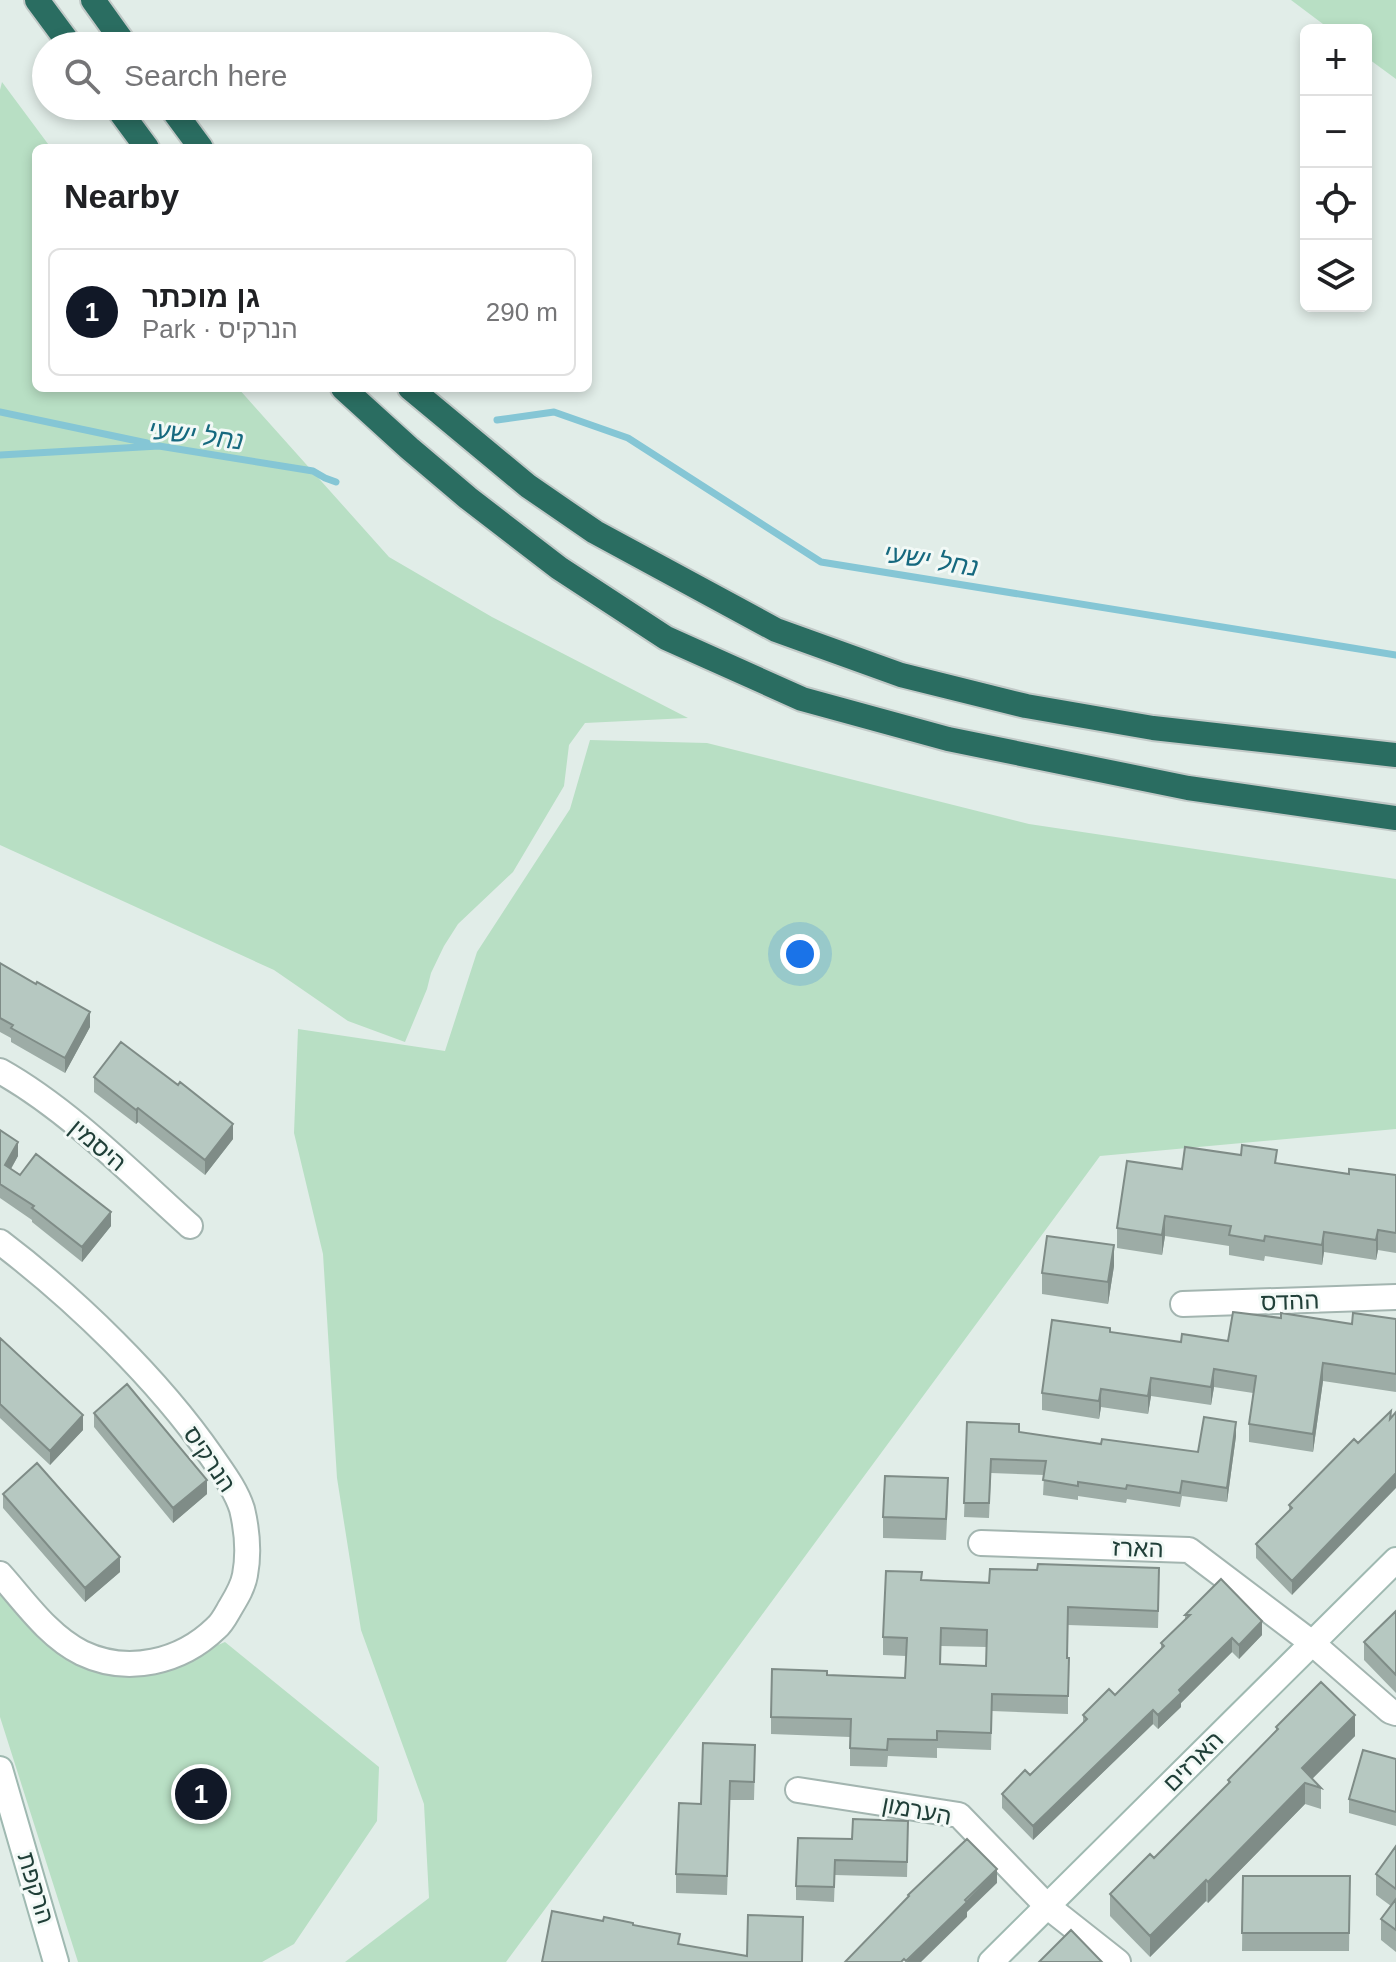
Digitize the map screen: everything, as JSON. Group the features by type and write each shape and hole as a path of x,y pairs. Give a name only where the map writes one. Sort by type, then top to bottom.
{"highway":[{"path":"37,0 61,32"},
{"path":"93,0 116,32"},
{"path":"126,120 144,144"},
{"path":"180,120 198,144"},
{"path":"347,392 468,498 559,568 666,638 802,699 948,739 1188,788 1396,818"},
{"path":"415,392 528,486 595,532 776,630 901,675 1026,706 1153,728 1396,755"}],"street":[{"name":"היסמין","path":"0,1071 28,1087 94,1140 190,1226"},
{"name":"הנרקיס","path":"0,1242 55,1286 130,1359 194,1430 227,1478 241,1507 248,1543 245,1577 236,1599 218,1626 194,1646 170,1658 140,1665 104,1661 82,1653 52,1633 0,1574"},
{"name":"ההדס","path":"1183,1304 1396,1297"},
{"name":"הארז","path":"981,1543 1189,1550 1312,1643 1396,1713"},
{"name":"הארזים","path":"991,1962 1396,1560"},
{"name":"הרקפת","path":"0,1769 56,1962"},
{"name":"הערמון","path":"798,1790 959,1815 1047,1906 1118,1962"}],"green space":[{"path":"1291,0 1396,0 1396,79 1372,61 1372,24 1323,24"},
{"path":"2,82 48,144 32,144 32,392 242,392 389,557 492,617 688,718 585,723 569,745 564,786 513,872 458,924 444,946 405,1042 348,1021 274,970 0,845"},
{"path":"590,740 707,743 1029,824 1396,879 1396,1129 1100,1156 506,1962 345,1962 429,1898 424,1804 361,1630 337,1478 323,1254 294,1133 298,1029 445,1051 477,952 570,809"},
{"path":"0,1588 108,1672 144,1676 225,1642 379,1767 377,1821 294,1944 262,1962 78,1962 0,1717"}],"building":[{"path":"0,963 90,1012 65,1058 11,1028 13,1025 0,1018"},
{"path":"121,1042 178,1085 180,1082 233,1124 205,1160 94,1077"},
{"path":"0,1130 18,1142 5,1165 20,1175 36,1154 111,1212 82,1247 32,1208 34,1206 0,1184"},
{"path":"1242,1145 1277,1150 1275,1163 1349,1174 1349,1169 1396,1175 1396,1233 1378,1230 1376,1240 1324,1232 1322,1245 1265,1236 1264,1241 1229,1235 1231,1226 1165,1216 1162,1235 1117,1228 1127,1161 1182,1169 1185,1147 1241,1155"},
{"path":"1047,1236 1114,1245 1108,1282 1042,1273"},
{"path":"1233,1312 1281,1318 1281,1313 1352,1324 1353,1313 1396,1319 1396,1374 1323,1363 1313,1434 1249,1424 1256,1376 1214,1369 1211,1387 1151,1378 1148,1396 1101,1389 1099,1401 1042,1393 1052,1320 1181,1342 1182,1334 1228,1341"},
{"path":"0,1338 83,1415 50,1451 0,1404"},
{"path":"127,1384 207,1480 173,1508 94,1413"},
{"path":"1391,1411 1390,1419 1396,1412 1396,1473 1292,1581 1256,1544 1292,1508 1289,1505 1354,1439 1358,1443"},
{"path":"1204,1417 1236,1422 1227,1488 1182,1481 1180,1493 1127,1485 1126,1489 1078,1482 1078,1486 1043,1480 1046,1461 991,1459 989,1503 964,1503 967,1422 1019,1424 1019,1432 1101,1444 1102,1439 1198,1452"},
{"path":"37,1463 120,1557 85,1588 3,1494"},
{"path":"885,1476 948,1478 946,1519 883,1517"},
{"path":"1038,1564 1159,1568 1158,1611 1068,1607 1068,1696 992,1694 991,1733 937,1731 937,1740 888,1739 887,1750 850,1748 851,1719 771,1717 772,1669 905,1678 907,1638 883,1637 886,1571 922,1572 921,1580 989,1583 990,1569 1037,1570","holes":["941,1628 987,1630 986,1666 940,1664"]},
{"path":"1221,1579 1262,1621 1239,1645 1232,1638 1158,1715 1153,1710 1033,1826 1002,1794 1025,1770 1030,1775 1087,1719 1083,1715 1109,1689 1115,1695 1164,1646 1161,1643"},
{"path":"1396,1611 1396,1675 1364,1642"},
{"path":"1321,1682 1355,1715 1302,1768 1321,1788 1305,1783 1150,1936 1110,1894 1150,1854 1154,1858 1230,1782 1228,1780 1278,1729 1276,1727"},
{"path":"703,1743 755,1745 754,1782 730,1781 727,1876 676,1874 679,1803 701,1804"},
{"path":"1363,1750 1396,1759 1396,1812 1349,1799"},
{"path":"853,1819 908,1821 907,1862 835,1860 834,1887 796,1886 798,1838 852,1839"},
{"path":"967,1839 997,1869 965,1900 967,1902 906,1961 845,1962 908,1895"},
{"path":"1396,1846 1396,1889 1376,1874"},
{"path":"1243,1876 1350,1876 1349,1933 1242,1933"},
{"path":"1396,1899 1396,1930 1381,1919"},
{"path":"552,1911 603,1921 604,1917 633,1923 680,1934 678,1944 747,1956 748,1915 803,1917 802,1962 542,1962"},
{"path":"1071,1930 1102,1962 1039,1962"}],"waterway":[{"path":"0,412 147,443"},
{"name":"נחל ישעי","path":"497,420 554,412 628,438 821,562 1396,655"},
{"name":"נחל ישעי","path":"0,455 159,446 313,471 336,482"}],"place":[{"name":"גן מוכתר","path":"201,1794"}]}
